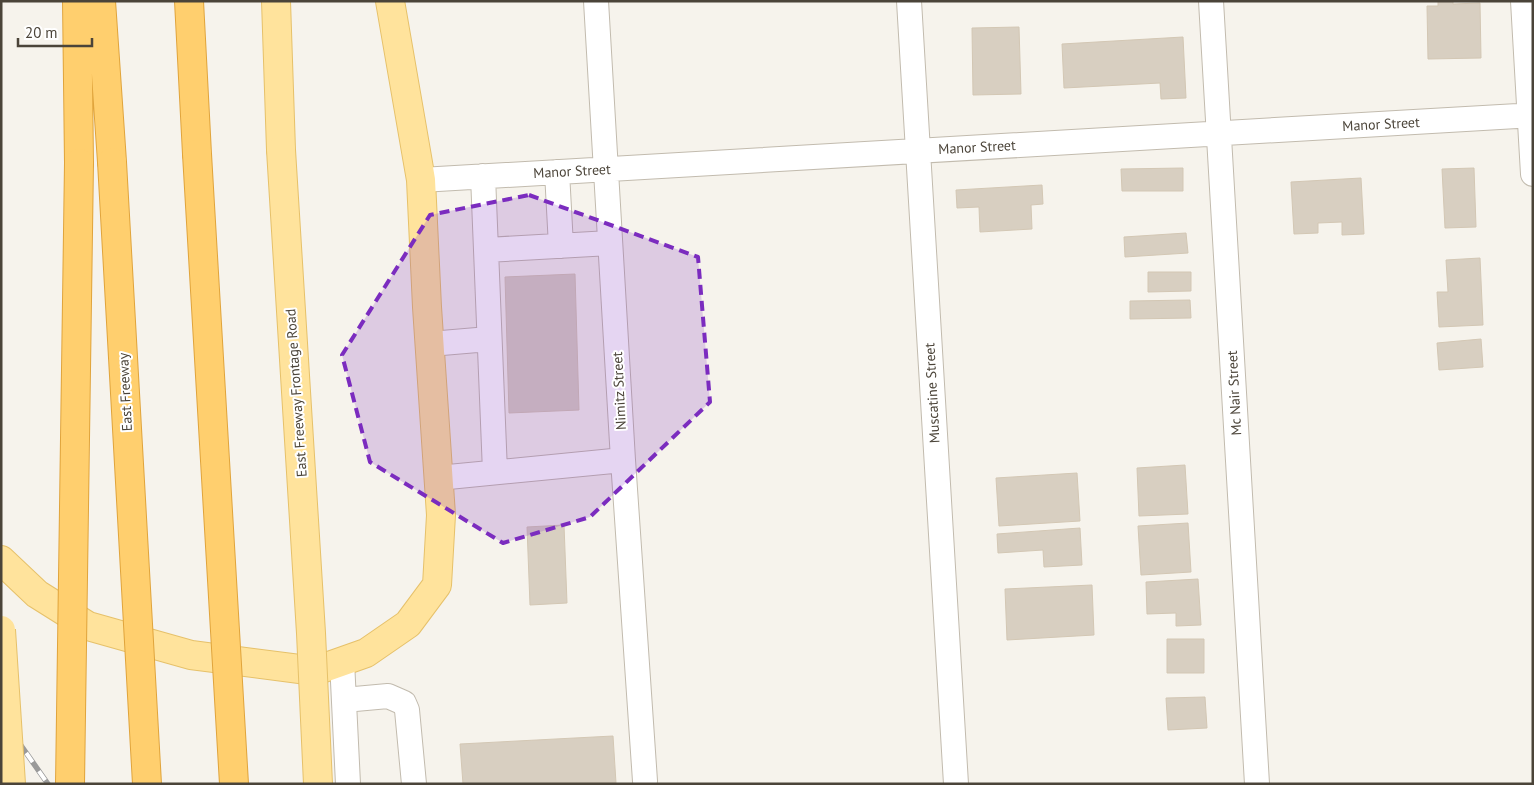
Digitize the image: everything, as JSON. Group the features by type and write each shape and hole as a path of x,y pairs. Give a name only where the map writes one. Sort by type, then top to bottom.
{"highway":[{"path":"70,784 79,164 77,1"},
{"name":"East Freeway","path":"101,1 112,162 147,784"},
{"path":"189,1 234,784"}],"main road":[{"name":"East Freeway Frontage Road","path":"276,1 281,150 311,633 318,784"},
{"path":"1,560 37,594 88,626 191,655 315,671 366,653 408,624 437,586 441,515 420,180 390,1"},
{"path":"1,630 11,784"}],"street":[{"name":"Nimitz Street","path":"596,1 623,460 645,782"},
{"name":"Muscatine Street","path":"909,1 956,784"},
{"name":"Mc Nair Street","path":"1210,1 1257,784"},
{"path":"1523,1 1533,174"},
{"name":"Manor Street","path":"420,180 1531,115"},
{"path":"557,172 561,246"},
{"path":"483,176 495,472"},
{"path":"486,250 610,243"},
{"path":"430,344 490,339"},
{"path":"438,478 623,460"},
{"path":"342,661 348,784"},
{"path":"344,700 388,696 404,703 414,784"}],"highlighted area":[{"path":"529,195 698,257 710,402 590,517 503,543 370,462 342,355 430,215"}],"building":[{"path":"1438,1 1453,1 1453,4 1480,3 1481,58 1428,59 1427,6 1438,6"},
{"path":"1019,27 1021,94 973,95 972,28"},
{"path":"1183,37 1186,98 1161,99 1160,83 1064,88 1062,44"},
{"path":"1183,168 1183,191 1122,191 1121,169"},
{"path":"1474,168 1476,227 1445,228 1442,169"},
{"path":"1361,178 1364,234 1342,235 1342,222 1318,223 1318,233 1294,234 1291,182"},
{"path":"1042,185 1043,204 1031,205 1032,229 980,232 979,207 957,208 956,190"},
{"path":"1186,233 1188,253 1125,257 1124,237"},
{"path":"1480,258 1483,325 1439,327 1437,292 1448,292 1446,260"},
{"path":"1148,272 1191,272 1191,291 1148,292"},
{"path":"575,274 579,410 509,413 505,277"},
{"path":"1190,300 1191,318 1130,319 1130,301"},
{"path":"1481,339 1483,367 1439,370 1437,343"},
{"path":"1185,465 1188,514 1139,516 1137,468"},
{"path":"1077,473 1080,521 999,526 996,478"},
{"path":"1188,523 1191,572 1141,575 1138,526"},
{"path":"564,525 567,603 530,605 527,527"},
{"path":"1080,528 1082,565 1044,567 1043,550 998,553 997,534"},
{"path":"1198,579 1201,625 1176,626 1176,613 1147,614 1146,582"},
{"path":"1092,585 1094,635 1007,640 1005,589"},
{"path":"1167,639 1204,639 1204,673 1167,673"},
{"path":"1205,697 1207,728 1168,730 1166,698"},
{"path":"613,736 616,783 463,784 460,744"}],"railway":[{"path":"1,717 48,784"}]}
